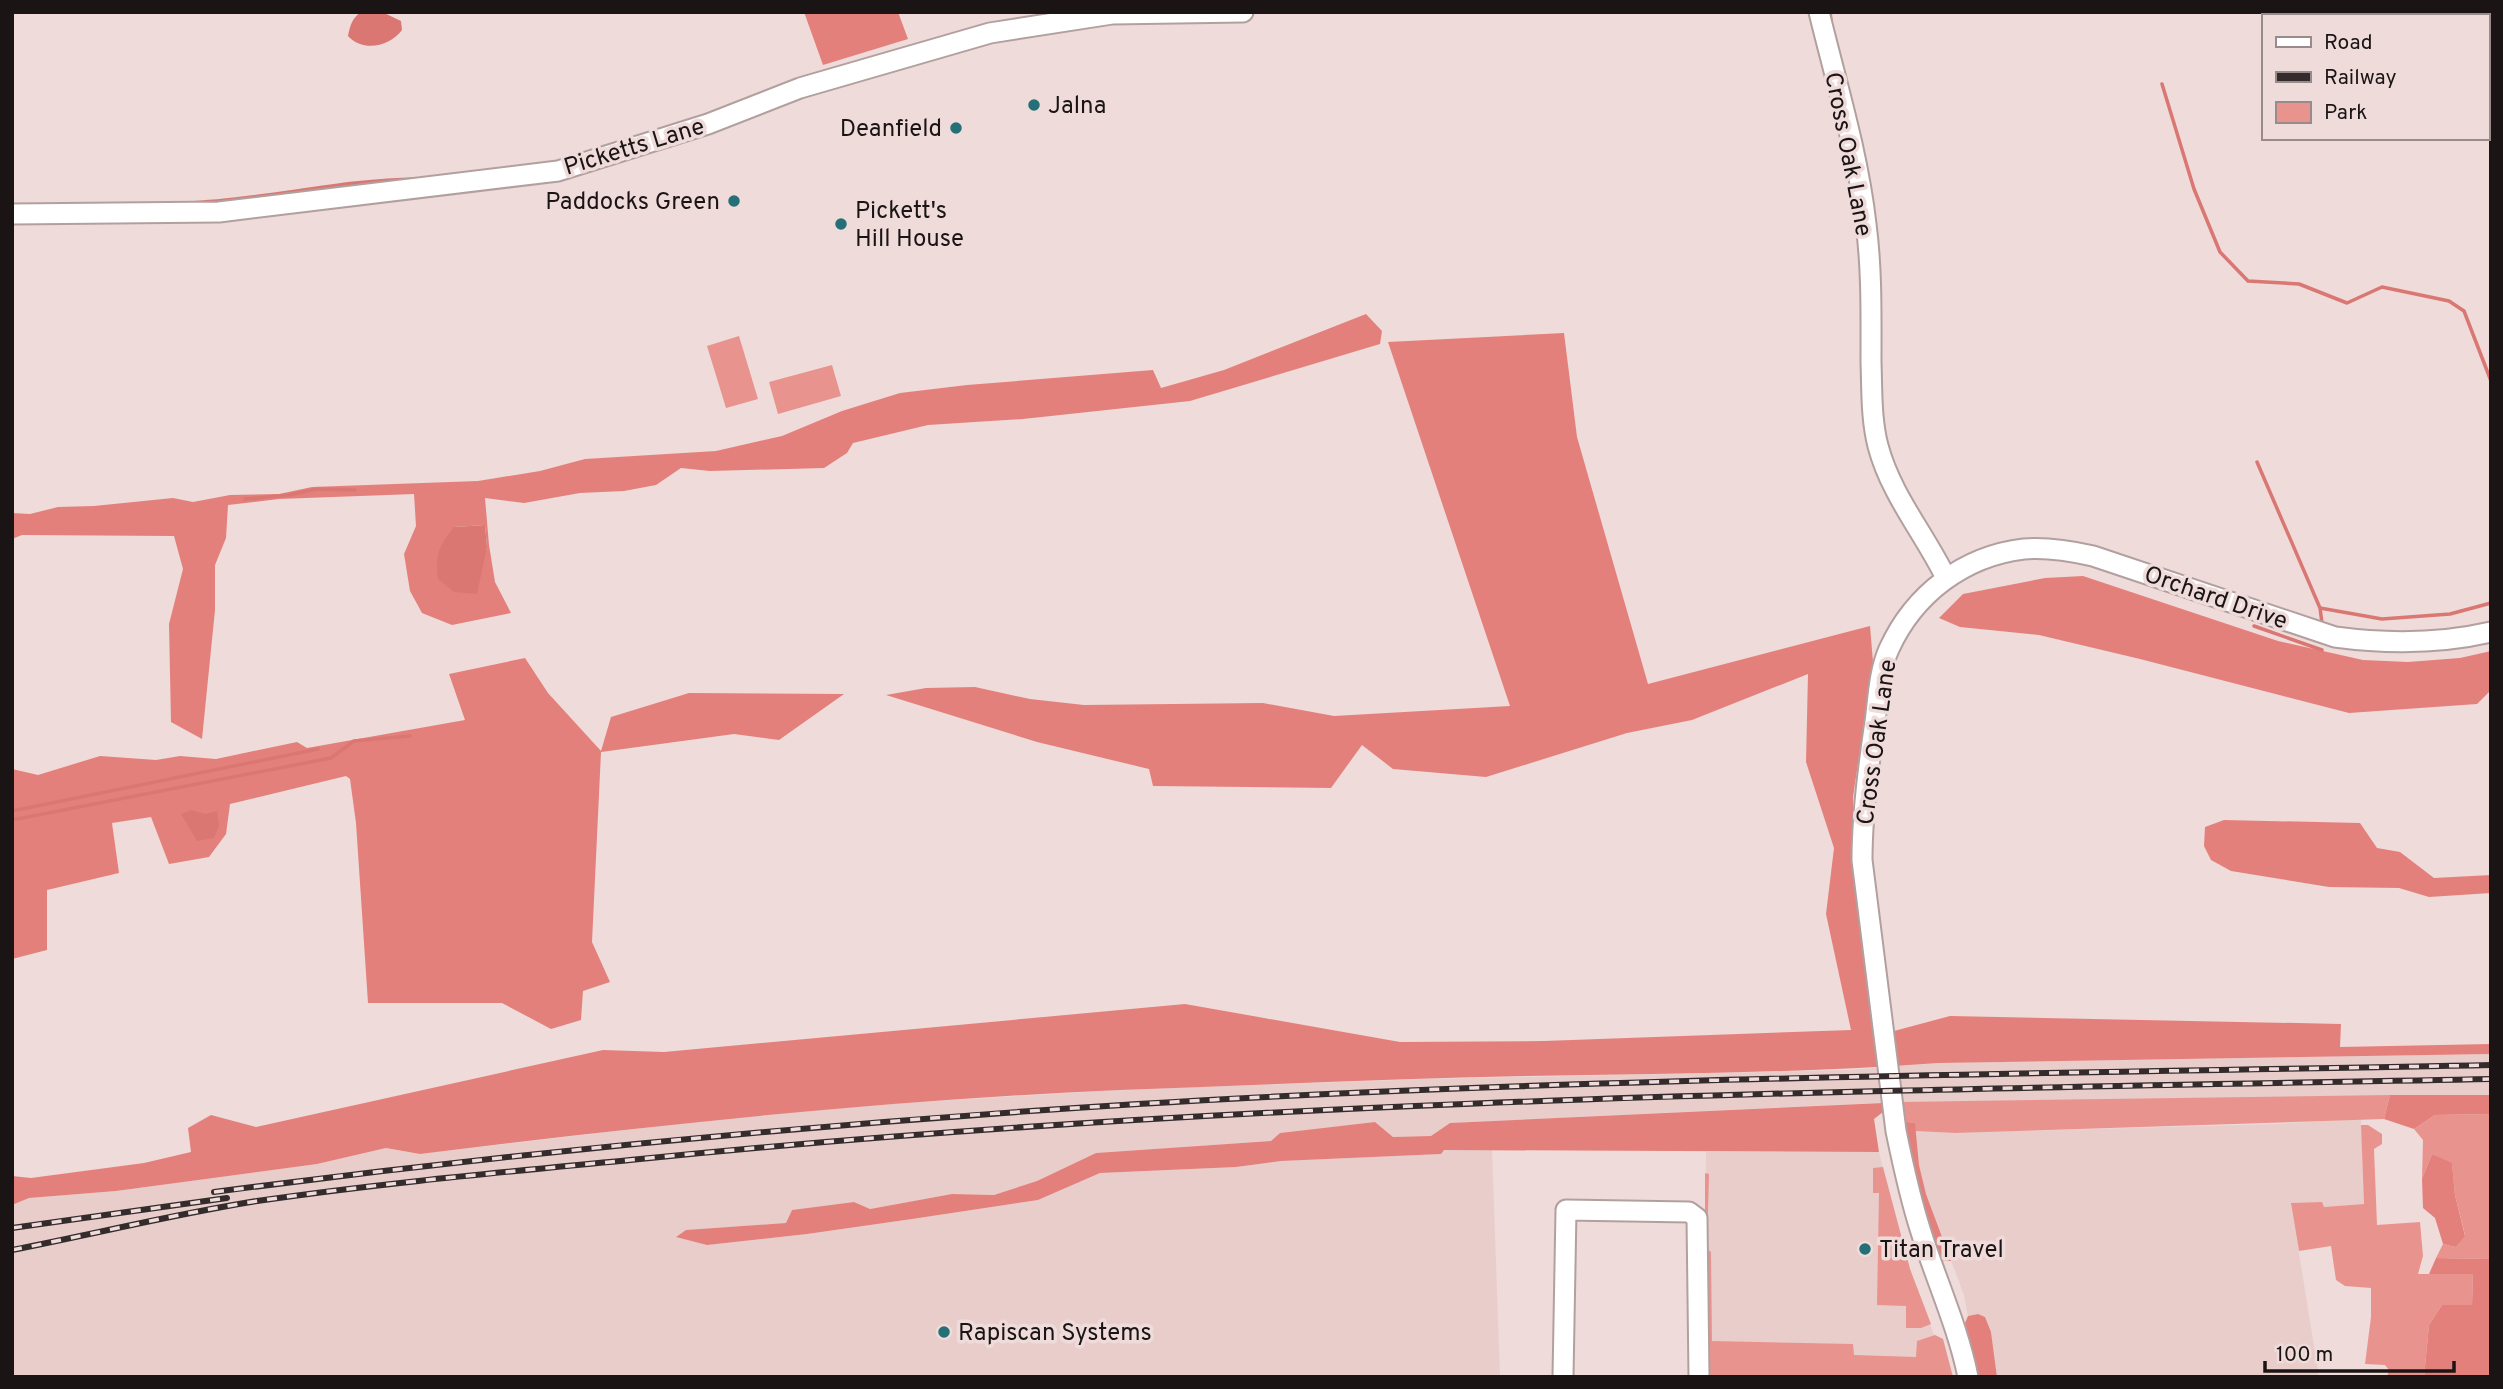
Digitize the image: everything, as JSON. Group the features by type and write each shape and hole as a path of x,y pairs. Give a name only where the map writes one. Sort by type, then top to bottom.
{"street":[{"name":"Picketts Lane","path":"12,214 219,212 558,171 708,124 800,88 990,33 1112,14 1243,12"},
{"name":"Cross Oak Lane","path":"1819,12 1858,174 1866,224 1870,276 1872,403 1877,443 1901,503 1932,549 1946,578 1914,608 1886,659 1878,697 1862,822 1862,860 1900,1152 1920,1230 1953,1323 1968,1377"},
{"name":"Orchard Drive","path":"1946,578 1994,555 2026,549 2060,550 2093,556 2335,636 2372,642 2414,642 2467,638 2491,632"},
{"path":"1563,1377 1566,1210 1689,1212 1697,1218 1699,1377"}],"shaded area":[{"path":"361,12 382,12 401,21 402,30 391,40 376,45 369,46 354,41 348,36 352,22"},
{"path":"804,12 898,12 908,39 823,65"},
{"path":"1366,314 1382,331 1380,344 1190,401 1023,419 928,425 853,443 847,453 824,468 710,471 681,468 656,485 624,491 580,493 524,503 485,498 495,582 511,613 452,625 422,613 410,591 404,554 416,526 414,494 279,499 228,505 226,538 215,565 215,610 202,739 171,722 169,624 183,569 174,536 22,535 12,539 12,513 30,514 58,507 173,498 193,502 230,495 279,494 312,487 478,481 540,471 585,459 716,451 782,436 842,411 900,393 1153,370 1161,388 1224,370","holes":["485,525 487,547 481,566 454,527"]},
{"path":"1564,333 1577,437 1648,684 1870,626 1873,662 1853,797 1853,868 1861,938 1877,1031 1894,1031 1950,1016 2341,1024 2340,1047 2491,1044 2491,1054 1938,1063 1784,1071 1424,1079 1032,1094 770,1115 420,1154 386,1148 317,1164 116,1191 29,1198 12,1205 12,1176 31,1178 144,1163 191,1152 188,1128 211,1115 256,1127 603,1050 664,1052 1185,1004 1400,1042 1544,1041 1851,1030 1826,914 1834,848 1806,762 1808,674 1692,720 1627,733 1486,777 1393,769 1362,745 1331,788 1153,786 1149,769 1037,742 886,695 926,688 975,687 1030,699 1084,705 1263,703 1334,716 1510,706 1388,342"},
{"path":"485,525 487,547 477,594 454,592 438,579 437,563 442,545 454,527"},
{"path":"2083,576 2278,641 2363,660 2408,662 2460,658 2491,651 2491,690 2477,704 2349,713 2039,635 1960,627 1939,618 1963,594 2045,578"},
{"path":"525,658 548,693 601,751 611,717 689,693 844,694 779,740 734,734 601,752 592,942 610,982 583,991 581,1020 551,1029 502,1003 368,1003 356,823 350,779 346,776 230,804 226,834 209,857 169,864 151,817 112,823 119,873 47,890 47,950 12,959 12,769 38,775 100,756 156,760 180,756 216,759 297,742 307,748 465,720 449,674"},
{"path":"191,810 205,814 217,811 219,826 214,838 197,841 181,814"},
{"path":"2224,820 2360,823 2377,848 2400,852 2434,878 2491,875 2491,893 2429,897 2399,888 2329,887 2231,871 2211,860 2204,846 2205,827"},
{"path":"2491,1054 2491,1095 1897,1102 1450,1123 1431,1136 1393,1137 1375,1122 1280,1133 1271,1141 1096,1153 1037,1181 994,1195 952,1194 869,1209 854,1202 792,1210 786,1223 686,1230 677,1236 707,1245 912,1219 1038,1200 1100,1173 1236,1167 1281,1161 1492,1149 1500,1377 12,1377 12,1205 29,1198 116,1191 317,1164 386,1148 420,1154 736,1117 889,1104 1118,1090 1426,1079 1848,1070 1938,1063"},
{"path":"2390,1095 2491,1095 2491,1114 2435,1115 2414,1129 2384,1119"},
{"path":"1883,1103 1883,1112 1874,1119 1879,1152 1444,1150 1441,1154 1100,1173 1038,1200 807,1234 707,1245 676,1237 686,1230 786,1223 792,1210 854,1202 870,1209 952,1194 994,1195 1037,1181 1096,1153 1271,1141 1280,1133 1375,1122 1393,1137 1431,1136 1450,1123"},
{"path":"2361,1119 2364,1204 2324,1207 2291,1204 2319,1377 1997,1377 1991,1332 1978,1314 1968,1316 1964,1295 1926,1194 1915,1131 1955,1133"},
{"path":"1900,1121 1915,1123 1919,1165 1926,1194 1951,1261 1938,1260"},
{"path":"1706,1152 1879,1152 1910,1269 1934,1335 1943,1339 1953,1377 1705,1377"},
{"path":"2432,1154 2452,1163 2455,1195 2465,1236 2456,1247 2443,1244 2435,1218 2423,1208 2422,1179"},
{"path":"2436,1258 2491,1259 2491,1377 2424,1377 2429,1325 2442,1305 2472,1305 2473,1274 2429,1274"},
{"path":"1978,1314 1985,1317 1991,1332 1997,1377 1979,1377 1965,1323 1968,1316"}],"green space":[{"path":"739,336 758,399 726,408 707,346"},
{"path":"832,365 841,396 778,414 769,382"},
{"path":"2390,1095 2384,1119 1955,1133 1915,1131 1914,1123 1900,1121 1897,1102"},
{"path":"2491,1114 2491,1259 2436,1258 2443,1244 2456,1247 2465,1235 2455,1195 2452,1164 2432,1154 2422,1179 2423,1140 2414,1129 2435,1115"},
{"path":"2361,1125 2368,1125 2382,1134 2382,1144 2374,1149 2377,1225 2420,1222 2423,1256 2418,1274 2473,1274 2472,1305 2442,1305 2429,1325 2424,1377 2387,1377 2389,1370 2385,1365 2365,1364 2371,1317 2371,1288 2345,1286 2336,1280 2331,1246 2299,1251 2291,1203 2322,1202 2324,1207 2364,1204"},
{"path":"1883,1167 1910,1269 1931,1324 1921,1328 1906,1328 1906,1306 1877,1305 1879,1193 1873,1193 1873,1168"},
{"path":"1705,1173 1709,1174 1707,1249 1711,1252 1712,1341 1853,1344 1854,1355 1916,1357 1917,1341 1935,1335 1943,1339 1953,1377 1705,1377"}],"waterway":[{"path":"1830,12 1831,21"},
{"path":"2162,84 2194,189 2220,252 2248,281 2299,284 2347,303 2382,287 2449,301 2464,311 2491,381"},
{"path":"187,203 416,179"},
{"path":"2257,462 2320,608 2382,619 2450,614 2491,603"},
{"path":"245,499 317,489 355,490"},
{"path":"2320,608 2322,623"},
{"path":"2254,626 2322,650"},
{"path":"12,820 331,758 354,741 410,736"},
{"path":"12,811 318,749"}],"railway":[{"path":"214,1192 675,1140 1138,1104 1645,1082 2491,1065"},
{"path":"12,1250 226,1206 350,1189 862,1139 1094,1122 1559,1100 2491,1079"},
{"path":"12,1228 227,1198"}],"place":[{"name":"Jalna","path":"1034,105"},
{"name":"Deanfield","path":"956,128"},
{"name":"Paddocks Green","path":"734,201"},
{"name":"Pickett's Hill House","path":"841,224"},
{"name":"Titan Travel","path":"1865,1249"},
{"name":"Rapiscan Systems","path":"944,1332"}]}
